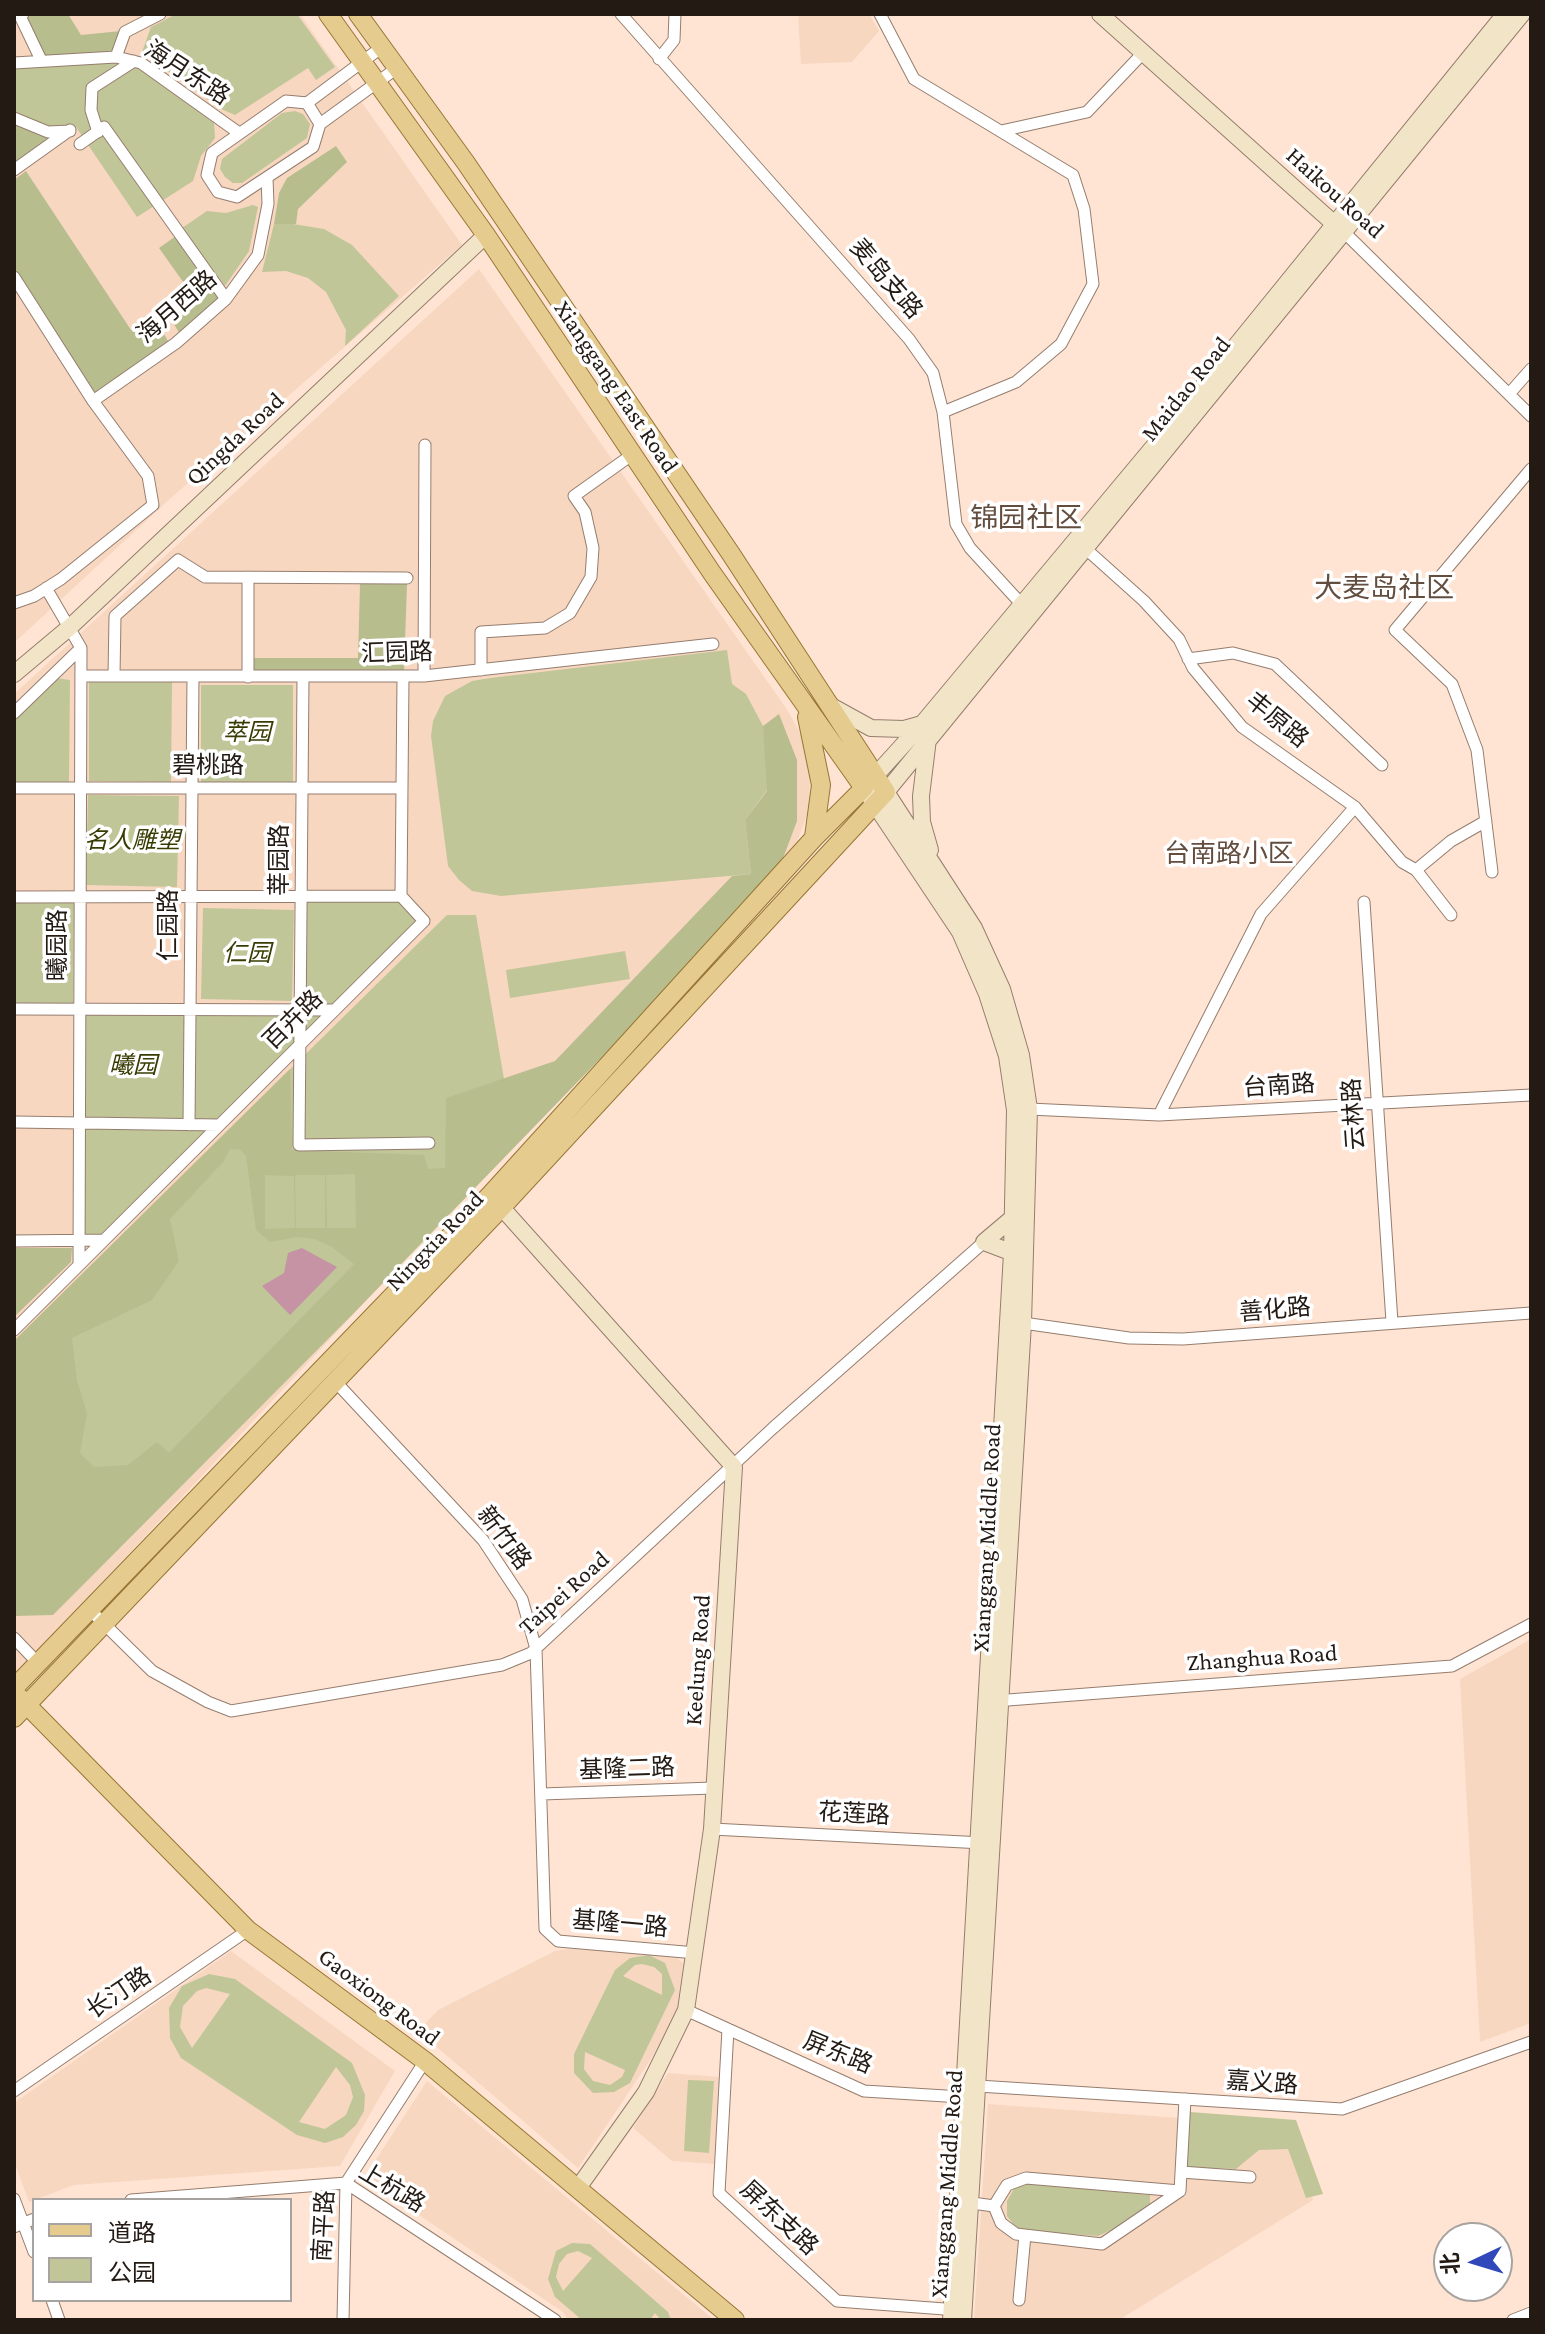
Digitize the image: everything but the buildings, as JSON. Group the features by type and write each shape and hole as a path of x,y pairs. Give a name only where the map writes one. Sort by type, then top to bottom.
{"main road":[{"name":"Xianggang East Road","path":"328,14 486,235 801,699 875,790"},
{"name":"Xianggang East Road","path":"358,14 466,163 831,706 875,790"},
{"name":"Haikou Road","path":"1100,14 1340,228"},
{"name":"Maidao Road","path":"1026,610 1086,549 1505,14"},
{"name":"Maidao Road","path":"875,790 1340,228 1522,14"},
{"name":"Qingda Road","path":"14,674 70,627 486,235"},
{"path":"801,699 814,737 821,785 820,816 814,838"},
{"path":"831,706 871,728 926,731 922,822 934,864"},
{"name":"Ningxia Road","path":"496,1202 814,838 875,790"},
{"name":"Ningxia Road","path":"17,1701 38,1663 496,1202 875,790"},
{"name":"Xianggang Middle Road","path":"875,790 934,864 974,928 1002,989 1021,1055 1029,1109 1020,1213 986,1843 978,2086 963,2202"},
{"name":"Xianggang Middle Road","path":"875,790 960,932 987,994 1007,1056 1015,1110 1020,1213"},
{"path":"496,1202 734,1467"},
{"path":"984,1242 1020,1213"},
{"path":"984,1242 1019,1255"},
{"name":"Xianggang Middle Road","path":"994,1700 1023,1323 1019,1255"},
{"name":"Ningxia Road","path":"17,1701 104,1624 328,1373"},
{"name":"Keelung Road","path":"578,2188 646,2092 686,2010 712,1829 734,1467"},
{"name":"Gaoxiong Road","path":"17,1701 248,1930 425,2061 735,2320"},
{"name":"Xianggang Middle Road","path":"957,2315 963,2202 962,2097 986,1843"}],"street":[{"path":"116,57 125,32 160,14"},
{"name":"麦岛支路","path":"621,14 909,339 933,373 943,412 956,524 970,548 1026,610"},
{"path":"659,59 674,40 675,14"},
{"path":"880,14 914,79 1073,175 1084,209 1093,284 1061,344 1016,382 943,412"},
{"path":"20,15 41,60"},
{"path":"382,47 307,103 286,101 212,153 207,175 218,192 237,197 313,147 320,124 397,68"},
{"path":"1001,131 1087,112 1143,53"},
{"name":"海月东路","path":"14,63 116,57 134,61"},
{"path":"98,132 91,110 92,88 134,61 239,133"},
{"path":"307,103 320,124"},
{"path":"14,118 48,132 70,130 14,170"},
{"path":"80,144 104,127 226,299"},
{"name":"海月西路","path":"93,401 176,343 226,299 258,255 268,204 267,178"},
{"name":"Haikou Road","path":"1340,228 1531,416"},
{"path":"14,277 93,401 148,476 153,505 46,588 14,603"},
{"path":"1509,394 1531,369"},
{"path":"424,676 425,445"},
{"path":"481,670 481,632 545,628 570,613 591,577 593,548 585,512 574,496 633,454"},
{"path":"1492,872 1477,750 1452,684 1395,630 1531,469"},
{"name":"丰原路","path":"1086,549 1144,601 1179,639 1188,659 1242,727 1355,807 1402,862 1416,870 1451,915"},
{"path":"114,676 115,616 178,560 205,577 407,578"},
{"path":"248,577 248,677"},
{"name":"曦园路","path":"46,588 81,648 79,1265"},
{"name":"汇园路","path":"81,676 424,676 713,644"},
{"path":"14,713 81,648"},
{"path":"1188,659 1233,653 1275,664 1382,765"},
{"name":"仁园路","path":"189,1125 193,677"},
{"path":"14,897 401,896 403,677"},
{"path":"303,678 299,1145 429,1143"},
{"name":"碧桃路","path":"14,788 402,788"},
{"path":"1159,1115 1261,914 1355,807"},
{"path":"1416,870 1451,841 1486,821"},
{"name":"百卉路","path":"14,1330 424,921 401,896"},
{"name":"云林路","path":"1364,902 1392,1322"},
{"path":"14,1009 335,1010"},
{"name":"台南路","path":"1029,1109 1159,1115 1531,1095"},
{"path":"14,1122 219,1125"},
{"path":"14,1241 104,1240"},
{"name":"Taipei Road","path":"89,1609 152,1671 231,1711 502,1665 536,1649 773,1428 984,1242"},
{"name":"善化路","path":"1023,1323 1129,1338 1183,1339 1531,1313"},
{"name":"新竹路","path":"328,1373 483,1540 522,1599 536,1649 545,1929"},
{"name":"Zhanghua Road","path":"994,1700 1452,1666 1531,1624"},
{"path":"14,1638 38,1663"},
{"name":"基隆二路","path":"542,1794 713,1788"},
{"name":"花莲路","path":"712,1829 986,1843"},
{"name":"基隆一路","path":"545,1929 558,1941 696,1953"},
{"name":"长汀路","path":"14,2091 248,1930"},
{"name":"屏东路","path":"686,2010 864,2091 962,2097"},
{"name":"屏东支路","path":"728,2029 719,2193 837,2301 957,2315"},
{"name":"嘉义路","path":"978,2086 1342,2109 1531,2042"},
{"name":"南平路","path":"342,2320 346,2183 425,2061"},
{"path":"962,2097 978,2086"},
{"path":"1180,2191 1185,2099"},
{"path":"1181,2172 1250,2177"},
{"path":"994,2206 1007,2185 1026,2178 1180,2191"},
{"name":"上杭路","path":"156,2198 346,2183 555,2320"},
{"path":"994,2206 1001,2223 1016,2234 1102,2244 1180,2191"},
{"path":"14,2199 32,2246"},
{"path":"963,2202 994,2206"},
{"path":"1019,2300 1025,2235"},
{"path":"1513,2320 1531,2313"},
{"path":"336,2320 342,2320"}],"shaded area":[{"path":"14,14 300,14 462,245 172,497 14,643"},
{"path":"798,14 869,14 879,31 852,62 801,64"},
{"path":"479,269 786,708 806,743 810,775 809,810 797,842 14,1676 14,694"},
{"path":"302,1248 337,1267 290,1315 262,1286 284,1273 288,1253"},
{"path":"1531,1639 1531,2023 1480,2042 1460,1679"},
{"path":"231,1951 395,2071 340,2166 74,2185 32,2198 29,2202 14,2161 14,2103"},
{"path":"555,1951 671,1952 685,1965 679,2010 649,2062 578,2168 418,2031 438,2010"},
{"path":"668,2073 720,2077 715,2164 672,2161 633,2128"},
{"path":"427,2081 714,2320 568,2320 563,2312 364,2178"},
{"path":"988,2104 1290,2126 1313,2200 1119,2320 974,2320"}],"green space":[{"path":"68,14 81,35 121,31 114,53 43,56 23,16"},
{"path":"176,14 297,14 335,67 316,80 308,68 235,115 219,108 142,52 151,27"},
{"path":"115,63 136,66 214,123 215,138 201,156 193,181 137,217 76,127 50,130 14,113 14,68"},
{"path":"295,111 303,114 310,124 307,138 242,183 233,183 225,177 220,169 222,159 282,113"},
{"path":"14,122 50,138 14,163"},
{"path":"336,146 347,162 298,209 296,224 274,224 279,193 287,178"},
{"path":"26,171 131,330 161,329 168,341 95,395 14,267 14,180"},
{"path":"253,205 258,207 249,251 225,286 182,228 207,211 226,213"},
{"path":"274,224 324,229 352,245 399,296 345,346 346,330 326,292 308,278 286,271 262,272"},
{"path":"176,236 203,273 186,286 159,248"},
{"path":"205,275 221,299 180,334 172,321 187,288"},
{"path":"360,584 407,584 404,671 252,672 252,658 358,658"},
{"path":"727,650 732,684 746,694 763,726 770,786 745,820 751,874 501,896 472,891 459,880 448,866 431,736 433,721 445,696 472,681 490,678"},
{"path":"56,678 70,680 69,782 14,782 14,719"},
{"path":"89,681 172,682 171,782 89,781"},
{"name":"萃园","path":"201,685 293,685 293,782 201,782"},
{"path":"779,714 797,760 797,821 776,877 353,1314 53,1615 14,1616 14,1341 290,1069 292,1150 424,1155 428,1169 445,1168 446,1098 555,1061 732,876 751,874 745,820 767,791 763,726","holes":["230,1149 241,1150 246,1156 256,1230 270,1242 297,1237 315,1239 332,1247 354,1264 169,1453 157,1442 128,1465 94,1467 80,1453 87,1413 77,1381 72,1338 152,1300 179,1261 170,1219 223,1162","355,1174 356,1228 327,1228 326,1175","265,1175 294,1176 295,1228 265,1229","295,1175 325,1175 325,1228 296,1228"]},
{"name":"名人雕塑","path":"88,795 179,796 177,887 86,885"},
{"path":"305,899 400,900 420,922 333,1005 304,1005"},
{"path":"14,901 74,902 73,1004 14,1004"},
{"name":"仁园","path":"203,908 294,910 292,1001 201,999"},
{"path":"447,915 476,915 510,1114 22,1615 14,1616 14,1341"},
{"path":"625,951 630,979 510,998 506,970"},
{"name":"曦园","path":"83,1012 322,1015 216,1121 83,1119"},
{"path":"85,1129 206,1131 102,1234 84,1234"},
{"path":"14,1248 72,1248 71,1262 14,1317"},
{"path":"649,1955 665,1963 675,1990 630,2083 614,2092 593,2093 574,2073 574,2054 615,1970 630,1958","holes":["635,1965 654,1967 662,1974 662,1995 623,1976","585,2052 625,2070 622,2077 610,2085 593,2081 584,2069"]},
{"path":"209,1974 235,1979 352,2063 365,2095 364,2111 356,2125 343,2137 325,2143 297,2135 181,2058 170,2038 169,2008 182,1986","holes":["206,1988 230,1994 192,2048 180,2027 183,2006 197,1991","336,2067 350,2085 353,2097 346,2115 325,2129 299,2122"]},
{"path":"688,2080 714,2081 709,2153 684,2151"},
{"path":"1190,2112 1296,2120 1323,2194 1306,2198 1288,2149 1259,2150 1236,2169 1187,2167"},
{"path":"1026,2183 1150,2195 1150,2212 1098,2236 1018,2230 1007,2216 1007,2201 1015,2187"},
{"path":"572,2243 590,2244 668,2312 671,2320 661,2320 655,2313 650,2320 582,2320 555,2297 548,2279 556,2251","holes":["578,2251 592,2258 563,2291 556,2277 559,2264 567,2254"]}],"district":[{"name":"锦园社区","path":"1026,518"},
{"name":"大麦岛社区","path":"1384,588"},
{"name":"台南路小区","path":"1229,854"}]}
